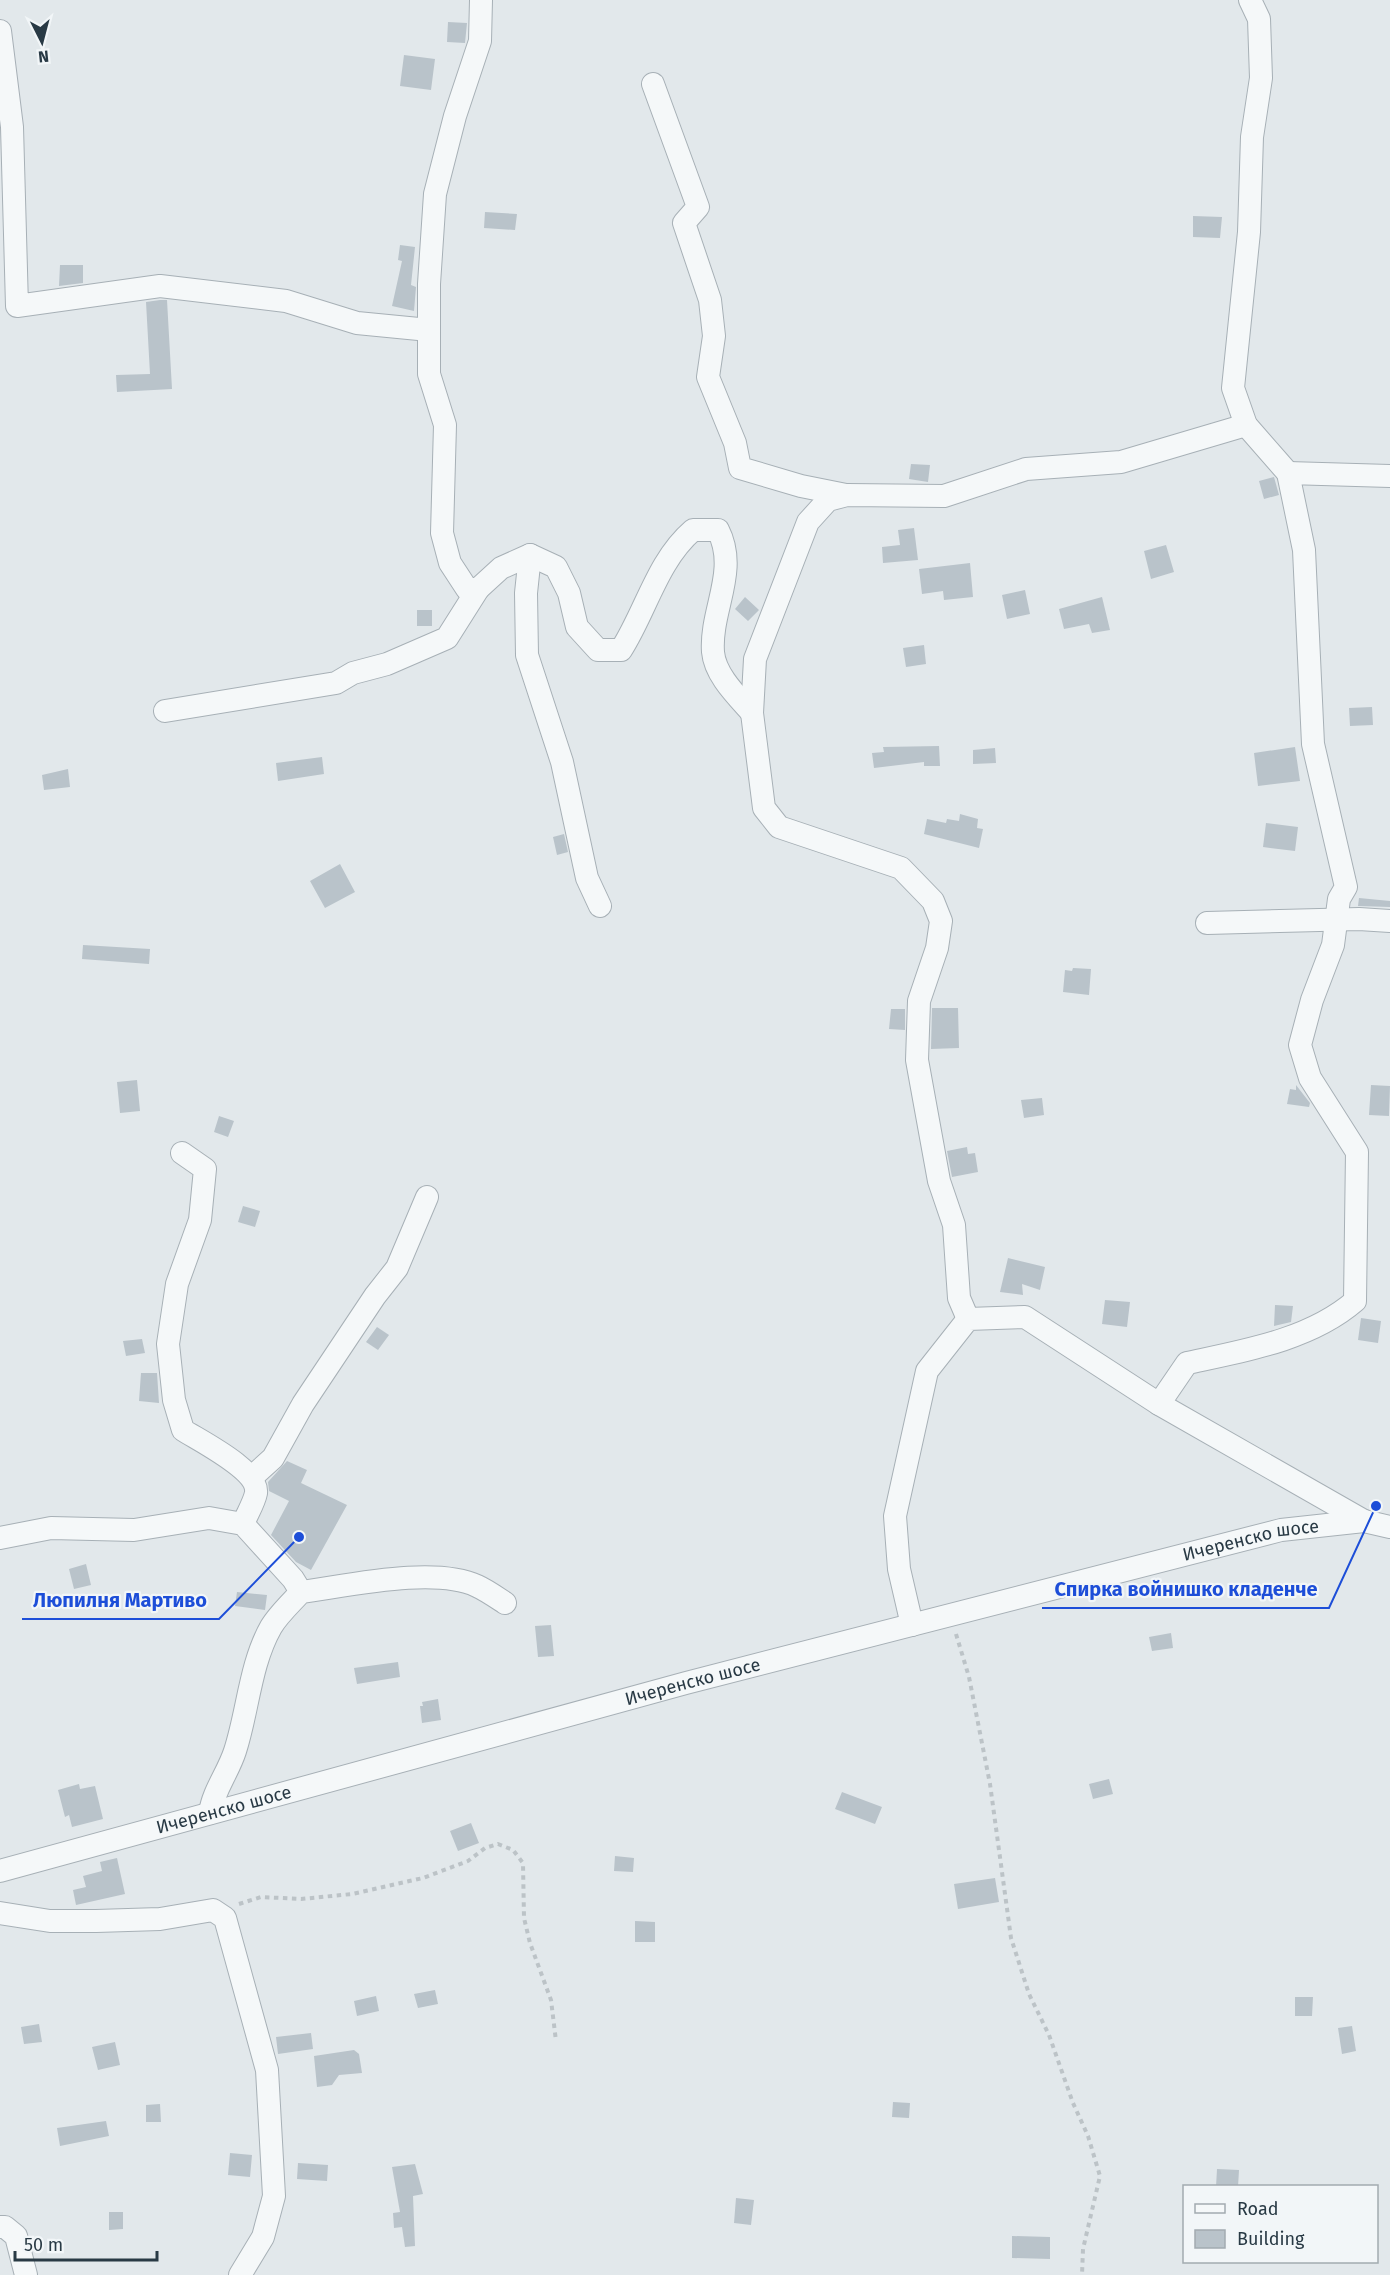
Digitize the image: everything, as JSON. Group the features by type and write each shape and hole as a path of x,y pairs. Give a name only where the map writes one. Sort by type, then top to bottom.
{"street":[{"path":"478,589 467,589 450,563 442,533 445,425 429,374 429,284 435,194 455,116 480,41 481,0"},
{"path":"1160,1404 1187,1364 1281,1341 1341,1313 1355,1301 1357,1152 1310,1078 1300,1045 1312,1000 1333,945 1339,899 1346,887 1313,744 1304,550 1288,473 1246,425 1233,388 1249,232 1252,137 1261,78 1259,19 1250,0"},
{"path":"0,32 3,36 12,127 17,306 160,286 286,301 357,322 429,330"},
{"path":"652,84 698,207 684,222 710,300 714,336 708,377 735,443 740,468 801,486 847,495 944,496 1026,469 1121,462 1246,425"},
{"path":"1288,473 1390,476"},
{"path":"847,495 828,500 808,522 755,659 752,713 764,808 779,827 901,868 933,901 941,921 937,948 919,1001 917,1060 939,1181 954,1225 959,1298 968,1319"},
{"path":"165,711 336,683 353,673 387,664 447,638 478,589 501,568 530,555 556,567 569,593 578,627 598,650 621,650 640,621 655,580 680,541 693,530 718,530 724,543 726,580 713,653 727,684 752,713"},
{"path":"530,555 526,593 527,655 562,762 587,878 600,906"},
{"path":"1207,923 1359,919 1390,921"},
{"path":"182,1153 205,1168 200,1220 177,1284 169,1334 174,1400 183,1430 239,1465 252,1477 256,1491 243,1524"},
{"path":"252,1477 273,1458 303,1404 375,1296 397,1268 427,1197"},
{"path":"912,1625 899,1569 895,1516 927,1371 968,1319 1024,1317 1160,1404 1365,1521"},
{"path":"0,1538 51,1528 134,1530 209,1518 243,1524 293,1579 301,1592"},
{"name":"Ичеренско шосе","path":"0,1871 686,1683 1281,1530 1365,1521 1390,1527"},
{"path":"210,1813 212,1798 226,1776 236,1749 258,1661 272,1627 301,1592 393,1579 435,1577 476,1585 505,1603"},
{"path":"0,1912 50,1922 160,1919 213,1910 225,1918 267,2070 274,2196 262,2238 240,2275"},
{"path":"0,2227 5,2227 16,2236 26,2275"}],"path":[{"path":"950,1615 969,1677 984,1752 1007,1896 1011,1938 1029,1994 1049,2035 1073,2103 1088,2136 1100,2176 1083,2249 1082,2275"},
{"path":"213,1910 261,1897 301,1899 352,1894 423,1878 468,1861 485,1848 498,1844 513,1850 523,1863 524,1918 530,1943 551,2000 556,2041"}],"building":[{"path":"448,22 467,23 465,43 447,42"},
{"path":"404,55 435,59 431,90 400,86"},
{"path":"485,212 517,214 515,230 484,228"},
{"path":"1193,216 1222,217 1220,238 1193,237"},
{"path":"400,245 415,247 411,285 416,287 414,311 392,306 402,261 398,260"},
{"path":"60,265 83,265 83,283 59,286"},
{"path":"167,300 172,389 117,392 116,375 150,374 146,302"},
{"path":"911,464 930,465 928,482 909,479"},
{"path":"1274,477 1279,495 1264,499 1259,481"},
{"path":"914,528 918,560 883,563 882,547 900,545 898,530"},
{"path":"1166,545 1174,572 1151,579 1144,551"},
{"path":"970,563 973,597 944,600 943,591 922,594 919,569"},
{"path":"1025,590 1030,614 1007,619 1002,595"},
{"path":"745,597 759,610 748,621 735,609"},
{"path":"1102,597 1110,630 1092,633 1089,624 1064,629 1059,609"},
{"path":"417,610 432,610 432,626 417,626"},
{"path":"924,645 926,664 906,667 903,648"},
{"path":"1372,707 1373,725 1350,726 1349,708"},
{"path":"939,746 940,766 924,766 924,762 874,768 872,753 884,752 883,747"},
{"path":"1295,747 1300,781 1258,786 1254,753"},
{"path":"995,748 996,763 973,764 973,750"},
{"path":"322,757 324,774 278,781 276,763"},
{"path":"68,769 70,787 44,790 42,775"},
{"path":"960,814 978,819 977,828 983,829 979,848 924,834 927,819 946,823 947,819 959,821"},
{"path":"1266,823 1298,827 1295,851 1263,847"},
{"path":"564,834 568,852 557,855 553,837"},
{"path":"340,864 355,892 325,908 310,881"},
{"path":"1359,898 1390,901 1390,907 1358,906"},
{"path":"83,945 150,949 149,964 82,959"},
{"path":"1073,968 1091,969 1089,995 1063,992 1065,970 1072,971"},
{"path":"932,1008 958,1008 959,1048 931,1049"},
{"path":"891,1009 905,1009 905,1030 889,1029"},
{"path":"137,1080 140,1111 120,1113 117,1082"},
{"path":"1296,1085 1310,1103 1309,1107 1287,1104 1290,1089 1296,1090"},
{"path":"1371,1085 1390,1086 1389,1116 1369,1115"},
{"path":"1042,1098 1044,1115 1024,1118 1021,1100"},
{"path":"219,1116 234,1121 228,1137 214,1132"},
{"path":"967,1147 968,1154 975,1153 978,1172 952,1177 947,1151"},
{"path":"243,1206 260,1211 255,1227 238,1222"},
{"path":"1008,1258 1045,1267 1040,1290 1022,1284 1023,1295 1000,1292"},
{"path":"1105,1300 1130,1302 1127,1327 1102,1324"},
{"path":"1275,1305 1293,1306 1291,1322 1274,1326"},
{"path":"1361,1318 1381,1321 1378,1343 1358,1340"},
{"path":"377,1327 389,1335 378,1350 366,1342"},
{"path":"142,1339 145,1353 126,1356 123,1341"},
{"path":"141,1373 157,1373 159,1403 139,1401"},
{"path":"287,1461 307,1470 301,1483 347,1505 311,1570 296,1562 271,1535 289,1501 269,1491 268,1482"},
{"path":"86,1564 91,1585 74,1589 69,1569"},
{"path":"237,1592 267,1595 265,1610 235,1606"},
{"path":"551,1625 554,1656 538,1657 535,1626"},
{"path":"1171,1633 1173,1648 1152,1651 1149,1637"},
{"path":"398,1662 400,1677 357,1684 354,1668"},
{"path":"438,1699 441,1720 422,1723 420,1706 423,1706 422,1702"},
{"path":"1109,1779 1113,1794 1093,1799 1089,1784"},
{"path":"79,1784 80,1789 95,1786 103,1819 72,1827 69,1815 65,1817 58,1790"},
{"path":"842,1792 882,1807 875,1824 835,1809"},
{"path":"471,1823 479,1843 458,1851 450,1831"},
{"path":"615,1856 634,1858 633,1872 614,1871"},
{"path":"117,1858 125,1894 76,1905 73,1890 86,1887 83,1876 102,1871 100,1862"},
{"path":"995,1878 999,1902 958,1909 954,1884"},
{"path":"635,1921 655,1922 655,1942 635,1942"},
{"path":"435,1990 438,2004 418,2008 414,1994"},
{"path":"376,1996 379,2011 357,2016 354,2001"},
{"path":"1295,1997 1313,1997 1312,2016 1295,2016"},
{"path":"39,2024 42,2042 24,2044 21,2027"},
{"path":"1352,2026 1356,2051 1342,2054 1338,2028"},
{"path":"311,2033 313,2049 278,2054 276,2037"},
{"path":"115,2042 120,2065 98,2070 92,2047"},
{"path":"354,2050 359,2054 362,2073 339,2075 332,2085 317,2087 314,2056"},
{"path":"893,2102 910,2103 909,2118 892,2117"},
{"path":"160,2104 161,2122 146,2122 146,2105"},
{"path":"106,2121 109,2136 60,2146 57,2128"},
{"path":"230,2153 252,2155 250,2177 228,2175"},
{"path":"298,2163 328,2165 327,2181 297,2179"},
{"path":"415,2164 423,2194 413,2196 415,2246 405,2247 402,2227 394,2228 393,2213 400,2212 392,2167"},
{"path":"1217,2169 1239,2170 1238,2185 1216,2185"},
{"path":"736,2198 754,2200 751,2225 734,2223"},
{"path":"109,2212 123,2212 123,2229 109,2230"},
{"path":"1012,2236 1050,2237 1050,2259 1012,2258"}],"place":[{"name":"Спирка войнишко кладенче","path":"1376,1506"},
{"name":"Люпилня Мартиво","path":"299,1537"}]}
